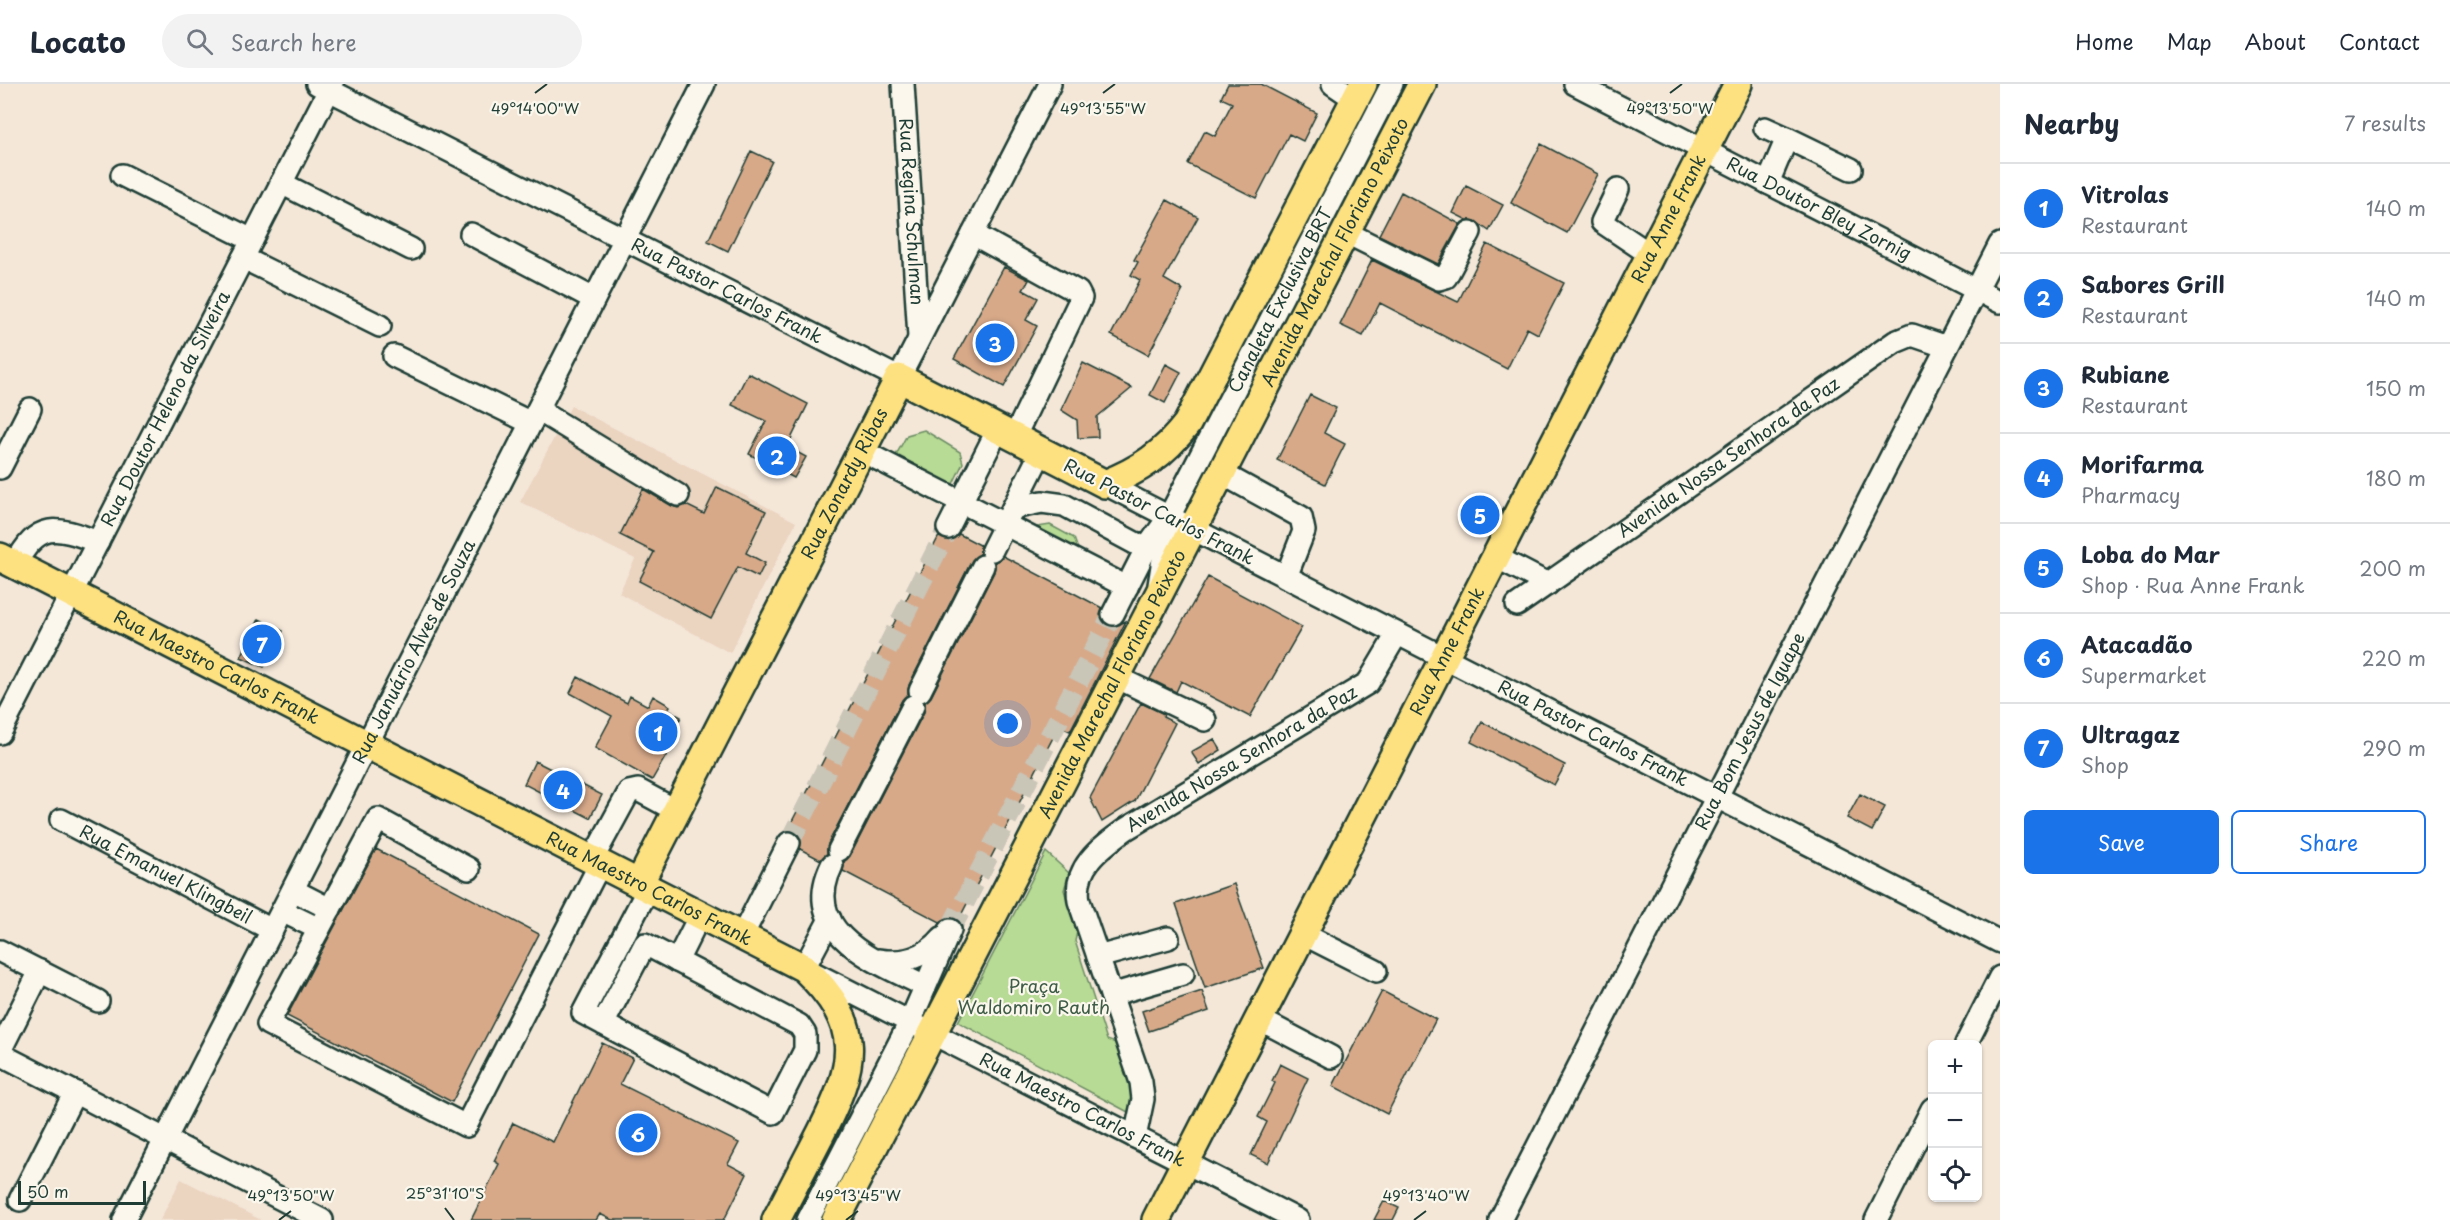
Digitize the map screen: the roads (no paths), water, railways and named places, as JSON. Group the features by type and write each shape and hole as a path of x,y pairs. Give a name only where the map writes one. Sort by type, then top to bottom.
{"main road":[{"name":"Avenida Marechal Floriano Peixoto","path":"836,1220 904,1088 921,1028 1116,677 1157,598 1181,523 1221,473 1422,84"},
{"name":"Rua Anne Frank","path":"1156,1220 1738,84"},
{"path":"1105,484 1143,467 1160,456 1187,424 1359,91"},
{"name":"Rua Pastor Carlos Frank","path":"899,378 1105,484"},
{"name":"Rua Zonardy Ribas","path":"644,887 677,811 899,378"},
{"name":"Rua Maestro Carlos Frank","path":"8,561 804,968"},
{"path":"776,1220 842,1091 849,1059 848,1043 840,1014 825,988 804,968"}],"street":[{"name":"Rua Januário Alves de Souza","path":"124,1220 704,84"},
{"name":"Rua Regina Schulman","path":"903,84 920,338"},
{"name":"Rua Zonardy Ribas","path":"899,378 1050,84"},
{"path":"1333,84 1359,91"},
{"name":"Canaleta Exclusiva BRT","path":"1113,614 1146,549 1181,523 1258,345 1392,84"},
{"name":"Rua Doutor Bley Zornig","path":"1575,84 2000,302"},
{"name":"Rua Pastor Carlos Frank","path":"326,86 624,240 899,378"},
{"name":"Rua Doutor Heleno da Silveira","path":"0,733 248,249 326,86"},
{"path":"1765,128 1851,169"},
{"path":"1768,183 1787,138"},
{"path":"1312,238 1319,195 1319,168"},
{"path":"122,175 380,326"},
{"path":"281,183 411,249"},
{"path":"1618,189 1602,222 1651,255"},
{"path":"1345,232 1439,279 1446,277 1470,232"},
{"path":"471,234 594,299"},
{"path":"948,528 961,501 1006,433 1080,298 1078,292 973,234"},
{"name":"Rua Bom Jesus de Iguape","path":"1500,1220 2000,243"},
{"path":"1258,345 1298,311 1316,290"},
{"name":"Avenida Nossa Senhora da Paz","path":"1517,605 1895,342 1912,335 1947,347"},
{"path":"394,356 534,417 678,495"},
{"path":"0,468 30,409"},
{"path":"862,451 961,501 1009,516 1126,586"},
{"path":"925,986 849,946 830,919 825,894 836,858 1041,452"},
{"path":"1221,473 1301,517 1304,531 1286,577"},
{"name":"Rua Pastor Carlos Frank","path":"1105,484 2000,942"},
{"path":"1009,516 1042,502 1064,505 1146,549"},
{"path":"8,561 37,534 66,530 98,542"},
{"path":"1496,557 1548,584"},
{"name":"Avenida Nossa Senhora da Paz","path":"1098,957 1079,901 1078,880 1094,855 1126,829 1368,683 1397,634"},
{"path":"1116,677 1204,720"},
{"path":"469,868 378,819 268,1024 466,1126 629,792 638,790 677,811"},
{"name":"Rua Emanuel Klingbeil","path":"61,820 272,930"},
{"path":"742,936 789,843"},
{"path":"603,1024 645,944 799,1025 805,1034 804,1050 773,1113 603,1024 584,1013 644,887"},
{"path":"293,890 330,909"},
{"path":"282,911 319,929"},
{"path":"677,961 700,915"},
{"path":"804,968 830,919"},
{"path":"808,1220 858,1123 921,1028 925,986 950,930 933,949 916,958 894,962 869,958"},
{"path":"1303,934 1376,970"},
{"path":"1135,1137 1143,1099 1141,1082 1098,957 1168,938"},
{"path":"0,951 98,1001"},
{"name":"Rua Maestro Carlos Frank","path":"804,968 1298,1220"},
{"path":"40,971 0,1053 322,1220"},
{"path":"1111,995 1183,974"},
{"path":"1968,1040 2000,977"},
{"path":"1259,1019 1331,1057"},
{"path":"858,1123 904,1088"},
{"path":"20,1200 75,1092"},
{"path":"1876,1220 1928,1117"}],"tunnel":[{"path":"789,843 948,528"},
{"path":"950,930 1113,614"}],"place":[{"name":"Rubiane","path":"995,343"},
{"name":"Sabores Grill","path":"777,456"},
{"name":"Loba do Mar","path":"1480,515"},
{"name":"Ultragaz","path":"262,644"},
{"name":"Vitrolas","path":"658,732"},
{"name":"Morifarma","path":"563,790"},
{"name":"Atacadão","path":"638,1133"}],"park label":[{"name":"Praça Waldomiro Rauth","path":"1034,997"}]}
